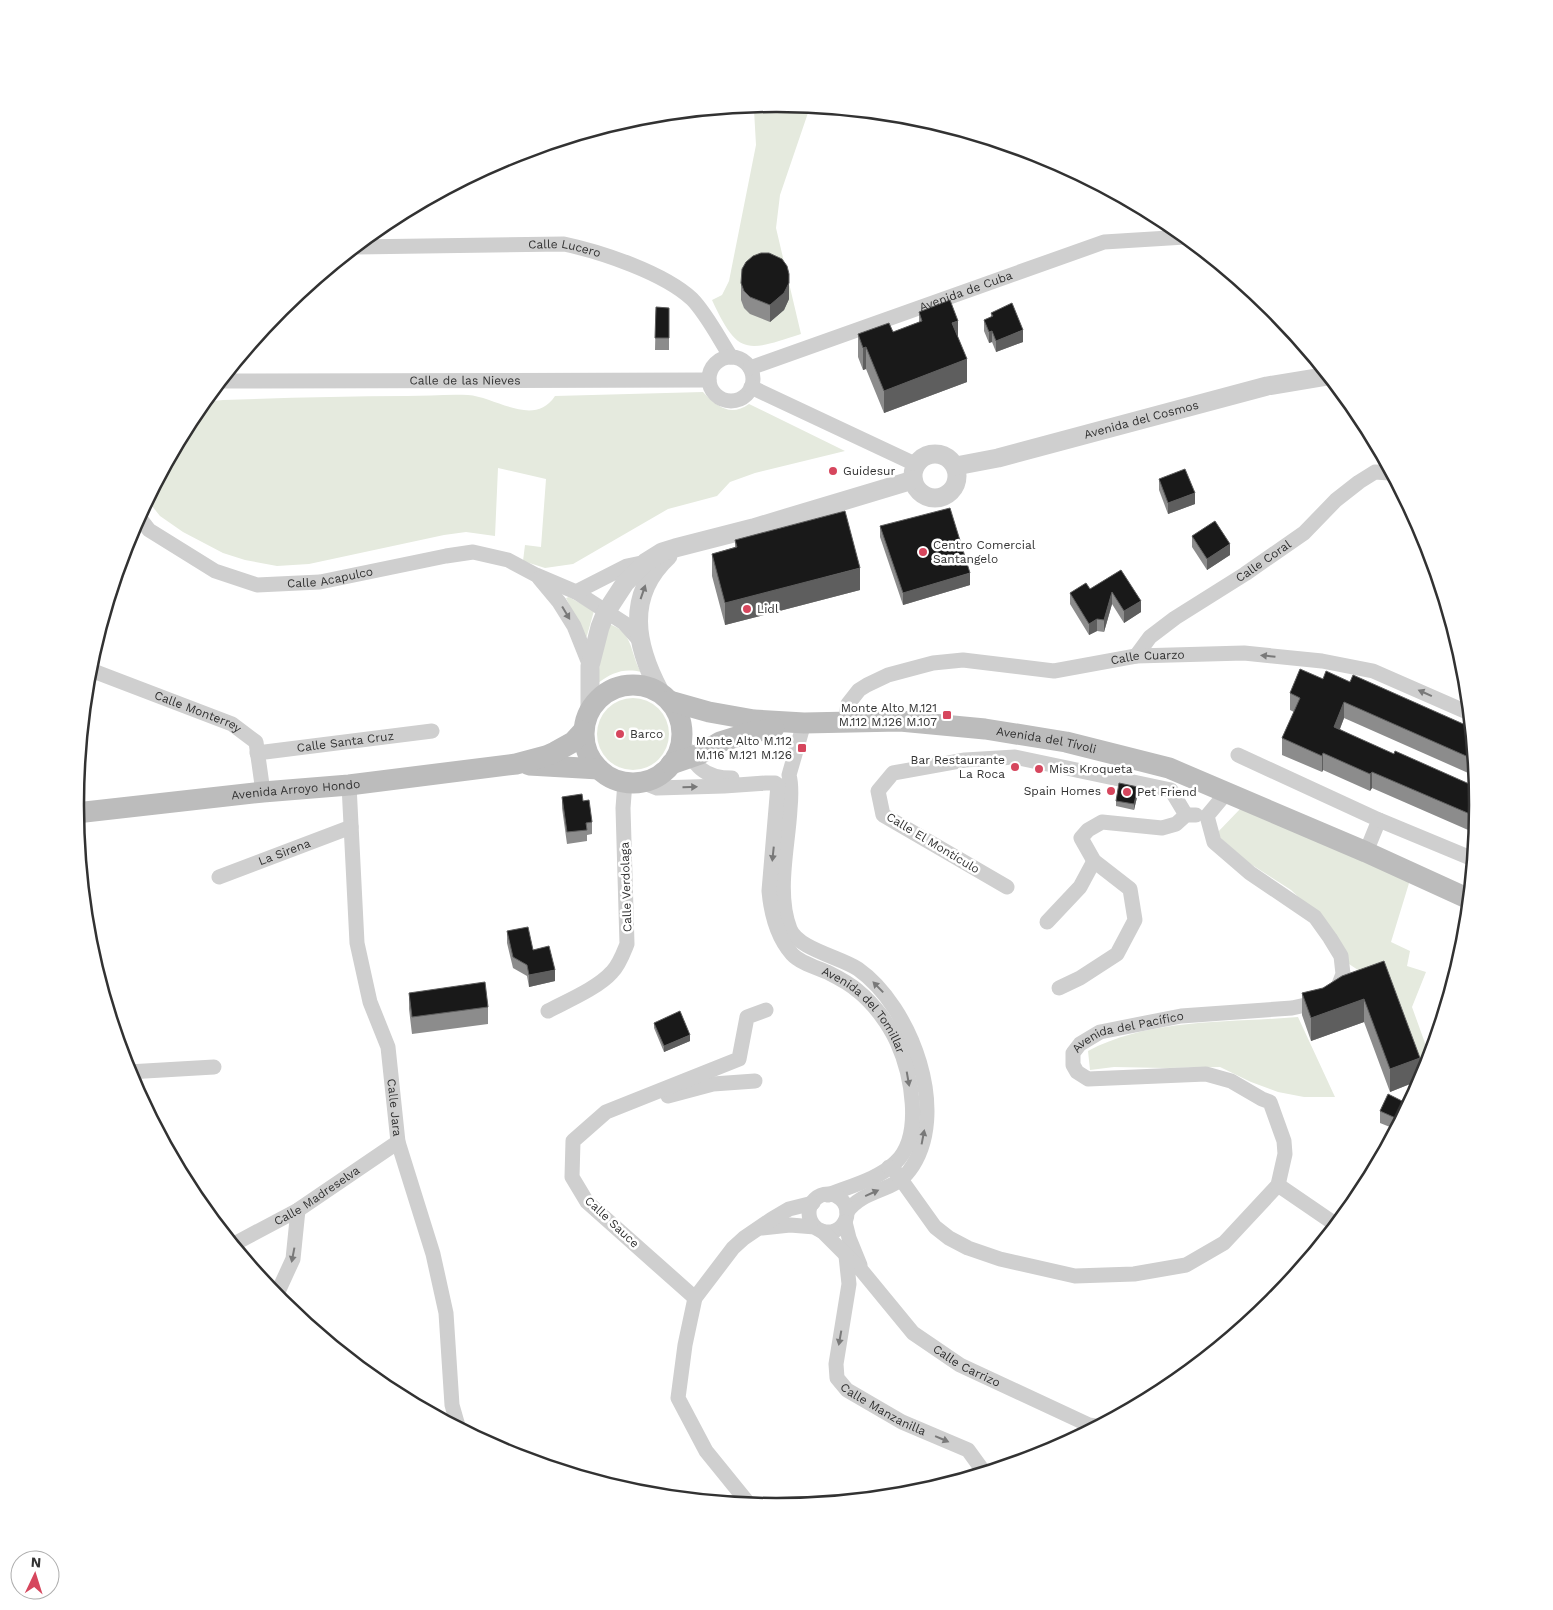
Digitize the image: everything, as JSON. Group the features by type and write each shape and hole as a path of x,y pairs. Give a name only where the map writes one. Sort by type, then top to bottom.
{"main road":[{"path":"635,684 648,686 665,696 678,713 682,727 681,755 658,776 634,782 607,775 598,769 587,752 583,731 590,708 599,698 609,690 622,685 635,684"},
{"name":"Avenida del Tívoli","path":"665,696 709,712 754,720 804,723 900,721 985,729 1066,742 1169,768 1366,852 1463,896"},
{"name":"Avenida del Tívoli","path":"681,755 749,733 804,723"},
{"name":"Avenida Arroyo Hondo","path":"84,811 349,785 516,764 555,752 573,742 583,731"},
{"name":"Avenida Arroyo Hondo","path":"516,764 598,769"}],"street":[{"name":"Avenida de Cuba","path":"750,368 1104,242 1173,238"},
{"name":"Calle Lucero","path":"367,247 564,244 592,250 631,264 660,278 692,299 731,357"},
{"path":"731,357 739,358 750,368 753,376 751,387 743,398 728,401 721,399 710,387 710,371 720,360 731,357"},
{"name":"Avenida del Cosmos","path":"956,466 989,461 1266,386 1321,377"},
{"name":"Calle de las Nieves","path":"229,381 709,380"},
{"path":"751,387 915,473"},
{"path":"941,454 956,466 958,476 950,494 937,499 924,496 917,490 915,473 925,456 941,454"},
{"name":"Calle Coral","path":"1136,656 1150,636 1304,533 1336,500 1358,482 1375,472 1383,473"},
{"path":"590,708 590,666 596,639 606,612 625,583 646,562 662,552 694,545 915,473"},
{"name":"Calle Acapulco","path":"144,523 149,530 215,571 257,585 320,582 473,552 508,560 536,575 576,592 624,624 640,640"},
{"path":"665,696 647,663 640,640 640,601 642,591 650,577 668,557 694,545"},
{"path":"576,592 627,566 646,562"},
{"path":"536,575 559,602 574,626 590,666"},
{"name":"Calle Cuarzo","path":"845,721 848,704 859,690 868,684 888,675 933,663 963,660 1054,670 1136,656 1244,653 1322,661 1373,671 1462,710"},
{"name":"Calle Monterrey","path":"97,672 232,724 256,742 263,792"},
{"path":"760,1228 790,1225 833,1232 838,1230 858,1199 901,1179 909,1171 924,1137 927,1108 925,1086 920,1065 906,1027 880,988 857,968 800,941 791,931 783,894 790,802 791,782 789,775 804,723"},
{"name":"Calle Santa Cruz","path":"258,753 432,730"},
{"path":"681,755 700,769 717,778 789,775"},
{"path":"1238,755 1379,820 1467,857"},
{"name":"Calle El Montículo","path":"1007,887 883,815 878,791 893,773 965,760 1015,757 1171,790 1186,815"},
{"name":"Avenida del Tomillar","path":"634,782 657,788 775,783 778,785 769,891 770,907 776,927 785,946 794,956 832,974 860,992 885,1021 897,1042 906,1070 911,1098 911,1132 900,1158 880,1173 828,1194"},
{"name":"Calle Verdolaga","path":"548,1011 590,989 612,972 622,957 627,944 623,808 634,782"},
{"name":"Calle Jara","path":"349,785 357,943 370,1002 388,1047 398,1142 433,1254 444,1305 452,1405 456,1419"},
{"path":"1059,988 1080,978 1117,954 1135,920 1130,889 1094,861 1081,838 1088,830 1102,822 1162,828 1176,824 1186,815 1207,816 1227,792"},
{"name":"Avenida del Pacífico","path":"1207,816 1214,842 1250,873 1315,917 1341,956 1343,974 1336,992 1319,1002 1292,1008 1181,1016 1100,1032 1080,1044 1073,1053 1073,1065 1076,1072 1088,1079 1206,1074 1231,1081 1270,1102 1284,1140 1285,1154 1278,1185"},
{"path":"1366,852 1379,820"},
{"name":"La Sirena","path":"219,877 351,827"},
{"path":"1047,922 1080,886 1094,861"},
{"name":"Calle Sauce","path":"695,1298 587,1202 572,1177 573,1141 606,1112 739,1059 747,1017 766,1010"},
{"path":"137,1071 214,1067"},
{"name":"Calle Sauce","path":"606,1112 713,1084 755,1081"},
{"name":"Calle Madreselva","path":"239,1241 298,1210 398,1142"},
{"path":"889,1168 895,1171 935,1226 949,1238 968,1248 1000,1259 1075,1276 1134,1274 1186,1265 1224,1243 1278,1185 1330,1221"},
{"path":"828,1194 843,1201 849,1238 862,1271 810,1218 810,1208 817,1198 828,1194"},
{"path":"743,1497 706,1451 678,1398 685,1345 695,1298 733,1248 744,1238 789,1209 813,1203"},
{"path":"280,1287 293,1259 298,1210"},
{"name":"Calle Manzanilla","path":"846,1256 849,1284 836,1364 837,1378 847,1390 902,1422 968,1450 980,1467"},
{"name":"Calle Carrizo","path":"862,1271 913,1333 960,1364 1087,1424"},
{"path":"847,1302 856,1289 869,1286 877,1289"}],"shaded area":[{"path":"754,113 808,113 780,195 776,228 801,334 756,346 746,345 737,340 729,331 712,300 722,295 729,281 756,145"},
{"path":"703,392 719,406 736,410 749,404 845,451 755,473 730,482 717,496 668,509 573,564 545,568 523,561 525,545 541,547 546,479 498,468 495,536 466,532 444,535 309,564 277,566 245,560 223,553 183,532 160,516 152,506 200,420 214,401 468,395 514,408 536,410 546,405 555,396"},
{"path":"569,597 594,611 586,639 566,598"},
{"path":"609,624 620,629 626,636 641,672 618,672 598,683 600,658"},
{"path":"640,698 659,708 667,720 669,734 667,748 659,760 647,768 626,770 607,760 599,748 597,727 607,708 619,700"},
{"path":"1241,808 1410,880 1391,942 1410,951 1407,966 1426,972 1412,1007 1426,1045 1416,1073 1376,982 1349,964 1321,918 1291,890 1249,863 1216,834"},
{"path":"1298,1017 1335,1097 1304,1097 1278,1092 1251,1082 1220,1067 1114,1067 1090,1070 1088,1051 1112,1040 1137,1033 1163,1027 1190,1024"}],"building":[{"path":"769,253 782,259 787,266 789,274 789,283 784,293 770,305 750,297 744,291 741,283 742,269 746,262 753,256"},
{"path":"950,300 958,321 952,323 967,359 884,391 866,347 863,348 858,334 889,323 893,332 922,321 919,312"},
{"path":"1012,303 1023,330 996,341 992,331 989,332 984,320 993,316 991,313"},
{"path":"656,307 669,308 669,338 655,338"},
{"path":"1185,469 1195,493 1168,503 1159,479"},
{"name":"Centro Comercial Santangelo","path":"950,508 970,573 903,593 880,526"},
{"path":"845,511 860,568 725,603 712,554 737,547 735,540"},
{"path":"1215,521 1230,544 1207,559 1192,536"},
{"path":"1121,570 1141,601 1124,611 1112,592 1104,620 1097,619 1089,624 1070,593 1086,583 1090,589"},
{"path":"1300,669 1323,679 1326,671 1350,682 1353,675 1464,724 1468,757 1344,702 1334,727 1394,754 1395,751 1469,784 1469,813 1372,772 1370,774 1323,753 1322,756 1282,738 1300,698 1290,693"},
{"path":"1119,783 1138,787 1134,804 1116,801"},
{"path":"582,794 583,801 589,800 592,822 586,823 587,830 567,832 562,797"},
{"path":"528,927 533,950 549,946 555,970 529,975 527,965 513,957 507,931"},
{"path":"1384,961 1420,1058 1390,1069 1364,999 1311,1018 1302,993 1323,988 1342,976"},
{"path":"485,982 488,1007 412,1017 409,993"},
{"path":"680,1011 690,1035 664,1046 654,1023"},
{"path":"1388,1094 1403,1101 1394,1117 1380,1111"}],"place":[{"name":"Guidesur","path":"833,471"},
{"name":"Centro Comercial Santangelo","path":"923,552"},
{"name":"Lidl","path":"747,609"},
{"name":"Monte Alto M.121 M.112 M.126 M.107","path":"947,715"},
{"name":"Barco","path":"620,734"},
{"name":"Monte Alto M.112 M.116 M.121 M.126","path":"802,748"},
{"name":"Bar Restaurante La Roca","path":"1015,767"},
{"name":"Miss Kroqueta","path":"1039,769"},
{"name":"Spain Homes","path":"1111,791"},
{"name":"Pet Friend","path":"1127,792"}]}
